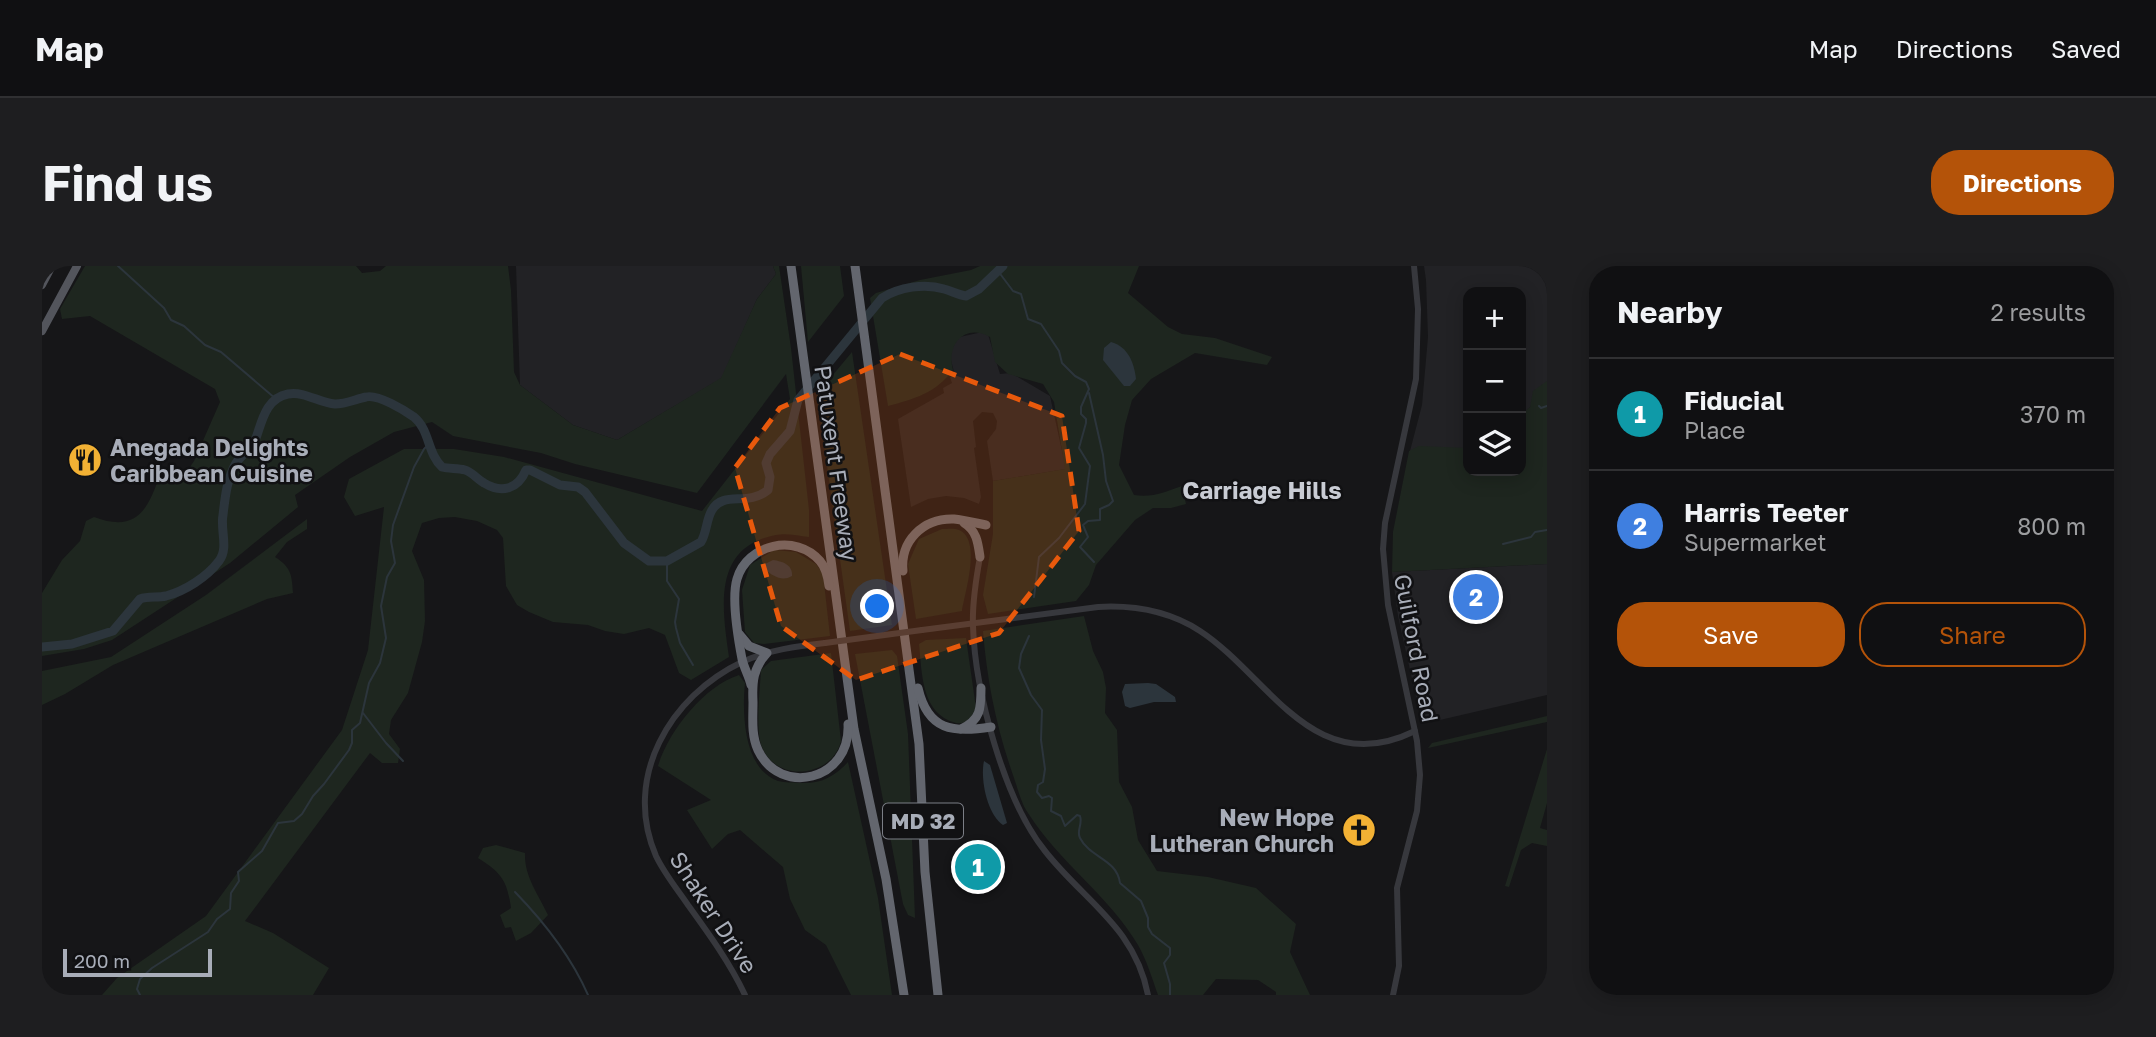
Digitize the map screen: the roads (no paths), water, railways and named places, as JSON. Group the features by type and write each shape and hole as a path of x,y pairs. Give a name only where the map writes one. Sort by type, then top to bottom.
{"highway":[{"name":"Patuxent Freeway","path":"790,266 858,752 886,879 904,995"},
{"name":"Patuxent Freeway","path":"855,270 919,744 925,872 938,995"},
{"path":"902,604 902,561 906,545 915,534 926,525 942,520 986,525"},
{"path":"956,520 972,528 978,538 980,557"},
{"path":"752,693 743,662 735,590 746,562 760,551 783,545 803,549 816,556 824,566 841,638"},
{"path":"739,634 749,646 768,653 755,669 752,693 755,741 766,762 785,775 803,777 819,774 833,765 847,745 845,667"},
{"path":"907,648 920,697 928,714 946,727 959,730 991,727"},
{"path":"959,730 971,724 979,714 981,688"}],"main road":[{"path":"42,285 52,266"},
{"path":"42,331 77,266"}],"street":[{"name":"Guilford Road","path":"1393,995 1399,966 1397,888 1417,811 1419,790 1417,741 1388,606 1383,549 1385,523 1416,379 1418,309 1414,266"},
{"path":"980,557 973,624 981,688 1012,795 1027,827 1057,865 1124,935 1137,959 1148,995"},
{"name":"Shaker Drive","path":"746,995 724,957 661,866 647,829 644,806 649,766 663,733 680,709 701,689 743,662 768,653 825,643 1098,607 1132,607 1154,611 1185,623 1210,638 1285,710 1308,727 1331,737 1356,742 1377,743 1398,739"},
{"path":"1398,739 1415,731"},
{"path":"1398,739 1417,741"}],"waterway":[{"path":"118,266 164,308 171,320 184,326 205,345 221,352 276,399"},
{"path":"42,647 72,644 113,631 140,599 181,591 214,567 222,556 222,521 233,469 254,442 270,405 288,394 300,394 335,404 366,397 384,400 419,422 442,467 468,471 484,483 503,489 519,482 526,470 560,485 578,487 585,492 624,543 649,561 667,561 701,542 710,514 717,504 729,499 760,495 768,490 770,477 766,463 770,454 790,431 798,400 882,298 896,291 921,286 937,287 966,296 979,289 1003,266"},
{"path":"998,271 1013,291 1021,294 1028,319 1041,324 1059,351 1062,363 1075,376 1086,382 1089,389 1081,407 1086,423 1079,448 1090,466 1085,504 1059,538 1039,557 1034,597"},
{"path":"1089,393 1106,481 1113,501 1100,509 1100,520 1088,521 1083,525 1088,537 1080,547 1094,562"},
{"path":"1539,406 1547,406"},
{"path":"140,995 137,989 140,979 152,968 208,932 217,919 230,909 231,893 239,881 238,872 262,851 278,823 294,821 302,814 349,750 352,730 360,723 369,683 380,663 386,638 381,606 387,577 395,563 391,541 393,525 414,467 430,443"},
{"path":"1503,544 1547,530"},
{"path":"667,561 667,581 679,599 676,628 680,643 693,665"},
{"path":"1029,636 1021,654 1019,668 1031,695 1042,710 1041,740 1045,769 1043,782 1038,785 1037,792 1042,798 1052,798 1051,811 1061,816 1065,826 1077,815 1080,816 1079,835 1084,845 1109,863 1118,875 1120,883 1141,901 1152,934 1170,948 1170,955 1164,963 1170,995"},
{"path":"363,713 403,761"},
{"path":"515,892 556,940 588,995"}],"place":[{"name":"Anegada Delights Caribbean Cuisine","path":"85,460"},
{"name":"Harris Teeter","path":"1476,597"},
{"name":"New Hope Lutheran Church","path":"1359,830"},
{"name":"Fiducial","path":"978,867"}],"district":[{"name":"Carriage Hills","path":"1262,489"}]}
